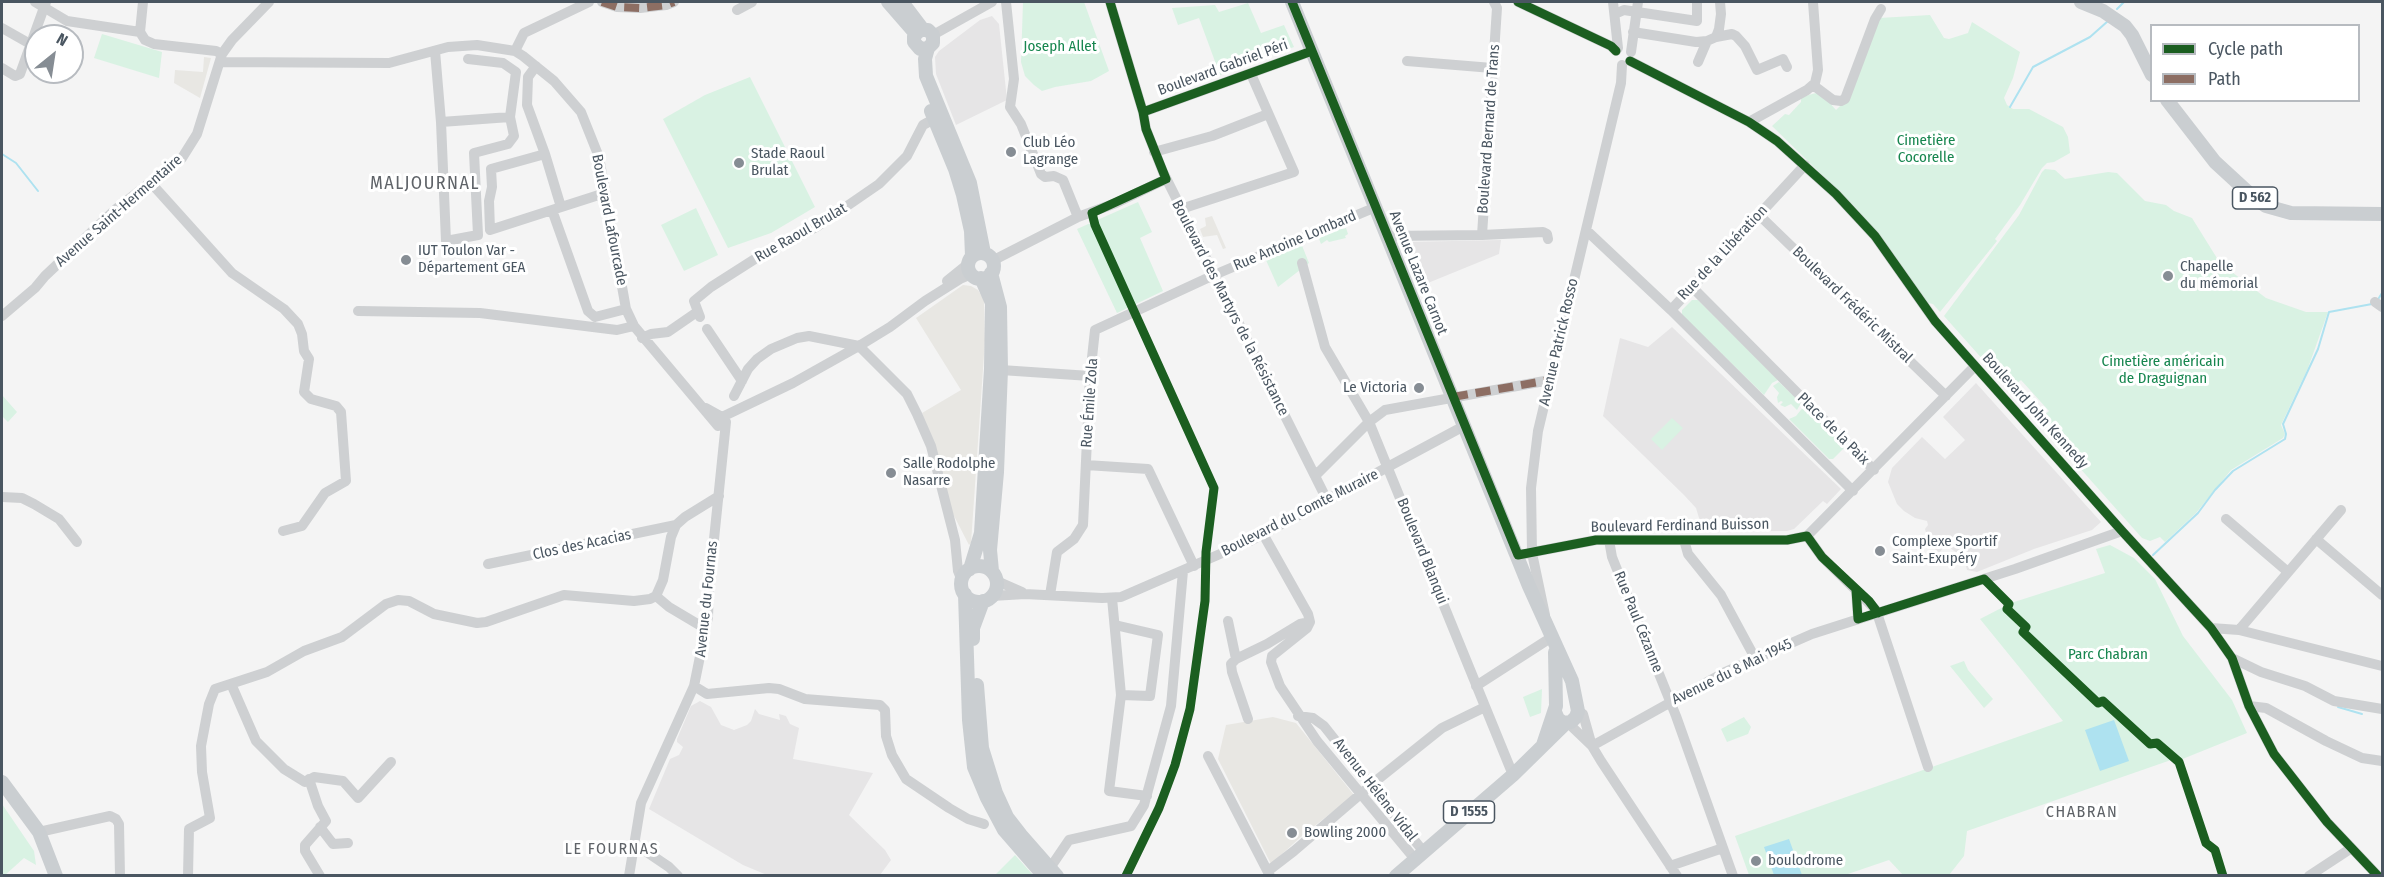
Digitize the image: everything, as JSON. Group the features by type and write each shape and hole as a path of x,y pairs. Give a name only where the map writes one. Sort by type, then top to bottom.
{"main road":[{"path":"888,2 924,39"},
{"path":"902,2 924,39 926,76 970,183 980,266 1000,307 1001,370 997,472 990,550 995,592 977,612 973,638 980,725 986,764 1007,817 1050,873"},
{"name":"Avenue Lazare Carnot","path":"1292,2 1464,426 1575,691 1577,708"},
{"path":"2081,2 2103,11 2125,26 2132,35 2150,73"},
{"path":"924,39 917,59 918,80 955,169 992,303 991,369 981,533 965,581 969,720 974,767 1004,830 1050,873"},
{"name":"D 562","path":"2169,102 2215,162 2266,206 2290,213 2382,214"},
{"path":"965,581 981,566 994,576"},
{"path":"965,581 976,601 987,599"},
{"name":"Avenue Lazare Carnot","path":"1553,641 1556,709"},
{"path":"1566,700 1577,708 1574,720 1567,723 1558,719 1556,709 1566,700"},
{"name":"D 1555","path":"1542,748 1556,709"},
{"name":"D 1555","path":"1396,876 1513,775 1567,723"},
{"path":"2,782 19,808"},
{"path":"2,794 19,808 39,832 56,876"}],"street":[{"path":"35,2 46,5 67,21 140,32 143,2"},
{"name":"Avenue Saint-Hermentaire","path":"2,316 35,288 116,209 182,158 197,134 223,54 269,2"},
{"path":"515,51 524,33 589,2"},
{"path":"602,2 617,7 640,8 674,2"},
{"path":"737,10 752,2"},
{"path":"924,39 992,2"},
{"path":"1006,2 1014,79 1010,107 1021,124 1041,174 1045,177 1059,177 1067,187 1078,217"},
{"name":"Boulevard des Martyrs de la Résistance","path":"1110,2 1154,152 1327,500"},
{"name":"Boulevard Bernard de Trans","path":"1388,236 1482,235 1497,8 1494,2"},
{"name":"Boulevard John Kennedy","path":"1518,2 1617,50 1624,47 1628,59 1749,122 1777,141 1805,165 1875,236 1935,321 2211,628 2233,662 2249,706 2274,754 2299,790 2350,849 2378,876"},
{"path":"1613,6 1621,10 1637,7 1697,21 1697,2"},
{"path":"1698,62 1721,21 1720,2"},
{"path":"1749,122 1810,88 1817,78 1813,2"},
{"path":"39,24 46,5"},
{"path":"1613,6 1617,50"},
{"name":"Avenue Patrick Rosso","path":"1546,624 1533,553 1531,488 1538,431 1628,59 1637,7"},
{"path":"1810,88 1833,100 1845,99 1875,19 1881,9"},
{"path":"2,28 24,40"},
{"name":"Boulevard Lafourcade","path":"140,32 145,40 153,44 223,54 253,62 389,63 401,62 435,51 477,45 515,51 561,88 581,112 599,158 626,309 634,326 702,407 722,422"},
{"path":"1634,32 1696,42 1732,34 1745,46 1757,70 1783,59 1787,67"},
{"path":"435,51 441,122 446,241 478,235 474,153 508,144 514,136 510,117 516,72 503,63 468,59"},
{"name":"Boulevard Gabriel Péri","path":"1143,112 1312,51"},
{"path":"223,54 253,62"},
{"path":"1407,61 1492,68"},
{"path":"2,68 15,76 20,74 24,64"},
{"path":"536,66 528,77 527,105 545,154 556,208 588,311 595,317 626,309"},
{"path":"1181,209 1294,172 1251,74"},
{"path":"1154,152 1212,136 1268,114"},
{"path":"441,122 510,117"},
{"name":"Rue Raoul Brulat","path":"642,338 651,334 668,333 698,315 694,301 711,287 758,257 818,226 879,184 907,156 923,124 934,119"},
{"path":"545,154 491,169 490,230 605,193"},
{"name":"Rue de la Libération","path":"1586,230 1671,310 1805,165"},
{"path":"722,422 859,346 980,266 1078,217 1116,203 1167,179"},
{"path":"151,183 232,273 284,309 298,324 304,351 309,359 304,392 311,399 336,406 341,412 346,481 325,493 302,526 283,531"},
{"name":"Rue Antoine Lombard","path":"1214,275 1376,207"},
{"name":"Boulevard Frédéric Mistral","path":"1759,215 1946,396"},
{"path":"1482,235 1543,232 1547,234 1548,239"},
{"name":"Boulevard Blanqui","path":"1302,263 1325,347 1369,422 1513,775"},
{"name":"Rue Émile Zola","path":"1050,595 1057,552 1074,539 1083,525 1090,376 1095,330 1214,275"},
{"name":"Place de la Paix","path":"1671,310 1853,491 1874,470 1692,287"},
{"path":"358,311 480,313 617,330 634,326"},
{"path":"707,329 742,381"},
{"path":"734,396 757,359 771,349 797,338 809,336 859,346 907,394 932,446 955,540 958,571 965,581"},
{"path":"1874,470 1975,366"},
{"path":"1001,370 1090,376"},
{"path":"1315,476 1369,422 1385,410 1550,380"},
{"name":"Avenue du Fournas","path":"629,876 642,803 694,686 706,629 719,496 722,422"},
{"name":"Boulevard du Comte Muraire","path":"987,599 1025,594 1121,597 1263,534 1464,426"},
{"path":"1086,465 1148,469 1194,566"},
{"path":"1853,491 1807,536 1822,556 1869,601 1878,613 1928,767"},
{"path":"656,596 663,580 671,537 676,525 719,496"},
{"path":"2,497 22,498 34,504 59,519 77,542"},
{"path":"2239,630 2341,510"},
{"path":"2226,519 2288,572"},
{"name":"Clos des Acacias","path":"488,564 676,525"},
{"name":"Avenue du 8 Mai 1945","path":"1592,746 1755,658 1812,634 2015,569 2122,531"},
{"path":"1263,534 1309,618 1307,628 1272,656"},
{"name":"Boulevard Ferdinand Buisson","path":"1518,555 1596,540 1787,540 1807,536"},
{"path":"2316,539 2382,596"},
{"name":"Rue Paul Cézanne","path":"1609,540 1612,557 1670,703 1733,876"},
{"path":"1684,540 1688,554 1721,595 1755,658"},
{"path":"1050,873 1069,840 1131,826 1144,805 1171,706 1183,571"},
{"name":"Boulevard du Comte Muraire","path":"994,576 1025,594"},
{"path":"1856,590 1858,619"},
{"path":"188,876 189,829 210,818 202,772 201,746 209,704 215,690 267,672 304,651 342,636 386,604 398,600 409,601 434,614 477,623 486,622 564,595 634,600 656,596 706,629"},
{"path":"1112,598 1121,696 1109,791 1147,796"},
{"path":"1248,719 1231,664 1236,658 1262,647 1309,618"},
{"path":"1228,621 1236,658"},
{"path":"1115,625 1158,635 1150,696 1121,696"},
{"path":"2211,628 2239,630 2382,666"},
{"path":"1476,686 1553,641"},
{"path":"1262,647 1272,656 1280,686 1298,716"},
{"path":"2233,662 2305,686 2334,701 2382,709"},
{"path":"232,686 242,712 260,746 284,768 305,782 314,777 343,782 358,798 392,762"},
{"path":"694,686 707,694 769,688 779,689 805,699 880,705 885,710 886,736 892,755 906,779 968,819 984,824"},
{"path":"2249,706 2266,708 2362,758 2382,761"},
{"path":"1208,756 1269,873 1371,785 1442,728 1485,707"},
{"path":"1577,708 1583,714 1592,746"},
{"name":"Avenue Hélène Vidal","path":"1298,716 1313,718 1324,726 1371,785 1418,855"},
{"name":"Avenue Hélène Vidal","path":"1298,716 1361,795 1418,855"},
{"path":"1567,723 1592,746 1673,871 1723,849"},
{"path":"309,779 318,806 326,820 304,845 305,851 320,876"},
{"path":"39,832 110,816 116,819 119,824 120,876"},
{"path":"320,827 333,844 348,843"},
{"path":"635,844 669,867 678,876"},
{"path":"2309,876 2350,849"}],"shaded area":[{"path":"992,16 999,24 1007,100 956,125 936,74 935,57 939,51 980,20"},
{"path":"204,57 211,58 200,98 174,83 175,70 203,72"},
{"path":"1212,216 1226,248 1223,249 1217,235 1203,237 1200,229 1206,226 1205,218"},
{"path":"1501,240 1499,254 1423,285 1405,242"},
{"path":"963,285 978,290 984,300 985,340 971,543 969,545 952,512 922,413 961,390 916,318"},
{"path":"1672,327 1841,489 1827,504 1823,501 1794,529 1787,531 1703,531 1696,508 1603,416 1620,338 1648,347"},
{"path":"1976,383 2101,522 2092,530 2034,549 1977,572 1967,570 1964,558 1946,545 1939,553 1929,543 1925,529 1928,525 1927,521 1915,518 1897,504 1888,482 1892,468 1922,437 1945,459 1965,440 1943,417"},
{"path":"700,701 711,707 721,725 734,730 751,721 755,709 759,714 780,720 779,714 786,716 790,724 799,728 793,759 873,773 849,815 885,850 891,860 880,875 767,875 743,865 649,809 670,759 679,755 683,747 677,739 691,706"},
{"path":"1273,717 1296,723 1354,795 1303,835 1271,864 1218,759 1226,725"}],"green space":[{"name":"Joseph Allet","path":"1023,2 1084,2 1109,71 1091,81 1042,91 1034,85 1025,76 1021,62"},
{"path":"1248,3 1261,33 1284,25 1294,47 1220,75 1199,18 1178,25 1172,8 1215,5 1219,12"},
{"name":"Cimetière Cocorelle","path":"1930,15 1944,38 1949,39 1968,33 1972,22 2020,52 2013,78 2004,98 2007,105 2013,109 2029,109 2063,127 2068,137 2070,153 2054,162 2047,163 2042,168 2020,205 1995,239 1997,241 1940,312 1933,304 1928,303 1858,210 1772,126 1785,114 1789,115 1801,102 1801,97 1820,92 1836,110 1849,97 1879,18"},
{"path":"102,34 162,52 159,78 94,58"},
{"name":"Stade Raoul Brulat","path":"750,77 815,207 771,233 728,248 663,119 705,95"},
{"name":"Cimetière américain de Draguignan","path":"2045,169 2055,170 2065,179 2108,172 2117,173 2145,201 2166,205 2192,218 2220,263 2266,298 2306,312 2328,312 2308,368 2281,425 2285,434 2283,438 2231,470 2196,513 2165,542 2160,537 2150,541 2142,538 2038,421 2049,411 2021,380 2010,390 1944,316 2019,215"},
{"path":"1138,202 1152,232 1140,238 1163,291 1117,313 1077,229"},
{"path":"696,208 718,255 684,271 661,225"},
{"path":"1341,227 1346,228 1348,234 1346,238 1329,242 1327,240 1321,244 1318,236"},
{"path":"1301,243 1309,263 1278,287 1265,258"},
{"path":"1692,300 1698,300 1778,380 1772,383 1764,395 1682,315 1682,310"},
{"path":"1779,382 1801,403 1797,410 1791,404 1785,407 1780,405 1783,402 1778,403 1779,393 1773,386"},
{"path":"2,395 17,412 8,422 2,416"},
{"path":"1804,406 1843,445 1844,448 1833,459 1829,459 1789,419 1796,416"},
{"path":"1672,418 1683,428 1662,450 1651,439"},
{"name":"Parc Chabran","path":"2110,545 2134,558 2155,579 2183,636 2232,700 2247,733 2180,760 2171,760 1967,831 1964,856 1949,875 1903,875 1889,860 1845,875 1749,875 1735,836 2063,721 1980,619 2011,603 2105,573 2096,549"},
{"path":"1964,661 1968,670 1993,699 1984,708 1950,666"},
{"path":"1542,689 1541,713 1530,717 1523,697"},
{"path":"1744,717 1751,727 1748,734 1727,742 1721,729"},
{"path":"2,804 34,851 36,865 24,858 4,876 2,875"},
{"path":"1015,855 1033,875 995,875"}],"water":[{"path":"2114,720 2129,761 2100,771 2085,730"},
{"path":"1789,839 1802,875 1774,875 1764,847"}],"waterway":[{"path":"2117,9 2124,2"},
{"path":"2010,107 2033,67 2090,37 2108,21"},
{"path":"2,154 16,163 38,191"},
{"path":"2377,301 2382,293"},
{"path":"2153,555 2198,513 2233,471 2285,439 2283,424 2318,349 2329,312 2372,304"},
{"path":"2338,707 2362,714"}],"marked path":[{"path":"602,2 617,7 640,8 674,2"},
{"path":"1453,397 1550,380"}],"cycle path":[{"path":"1110,2 1146,129 1166,179 1092,213 1095,225 1214,488 1206,552 1205,601 1190,709 1175,765 1159,808 1126,876"},
{"path":"1292,2 1518,555 1596,540 1787,540 1807,536 1822,557 1869,601 1878,613"},
{"path":"1518,2 1611,46 1616,51"},
{"path":"1143,112 1312,51"},
{"path":"1630,61 1749,122 1777,141 1836,194 1875,236 1935,321 2211,628 2232,658 2249,706 2274,754 2327,822 2378,876"},
{"path":"1856,590 1858,619 1984,579 2009,604 2007,609 2026,627 2023,632 2098,703 2103,701 2150,744 2157,743 2179,762 2206,843 2215,850 2223,876"}],"place":[{"name":"Club Léo Lagrange","path":"1011,152"},
{"name":"Stade Raoul Brulat","path":"739,163"},
{"name":"IUT Toulon Var - Département GEA","path":"406,260"},
{"name":"Chapelle du mémorial","path":"2168,276"},
{"name":"Le Victoria","path":"1419,388"},
{"name":"Salle Rodolphe Nasarre","path":"891,473"},
{"name":"Complexe Sportif Saint-Exupéry","path":"1880,551"},
{"name":"Bowling 2000","path":"1292,833"},
{"name":"boulodrome","path":"1756,861"}],"district":[{"name":"MALJOURNAL","path":"425,184"},
{"name":"CHABRAN","path":"2082,813"},
{"name":"LE FOURNAS","path":"612,850"}]}
